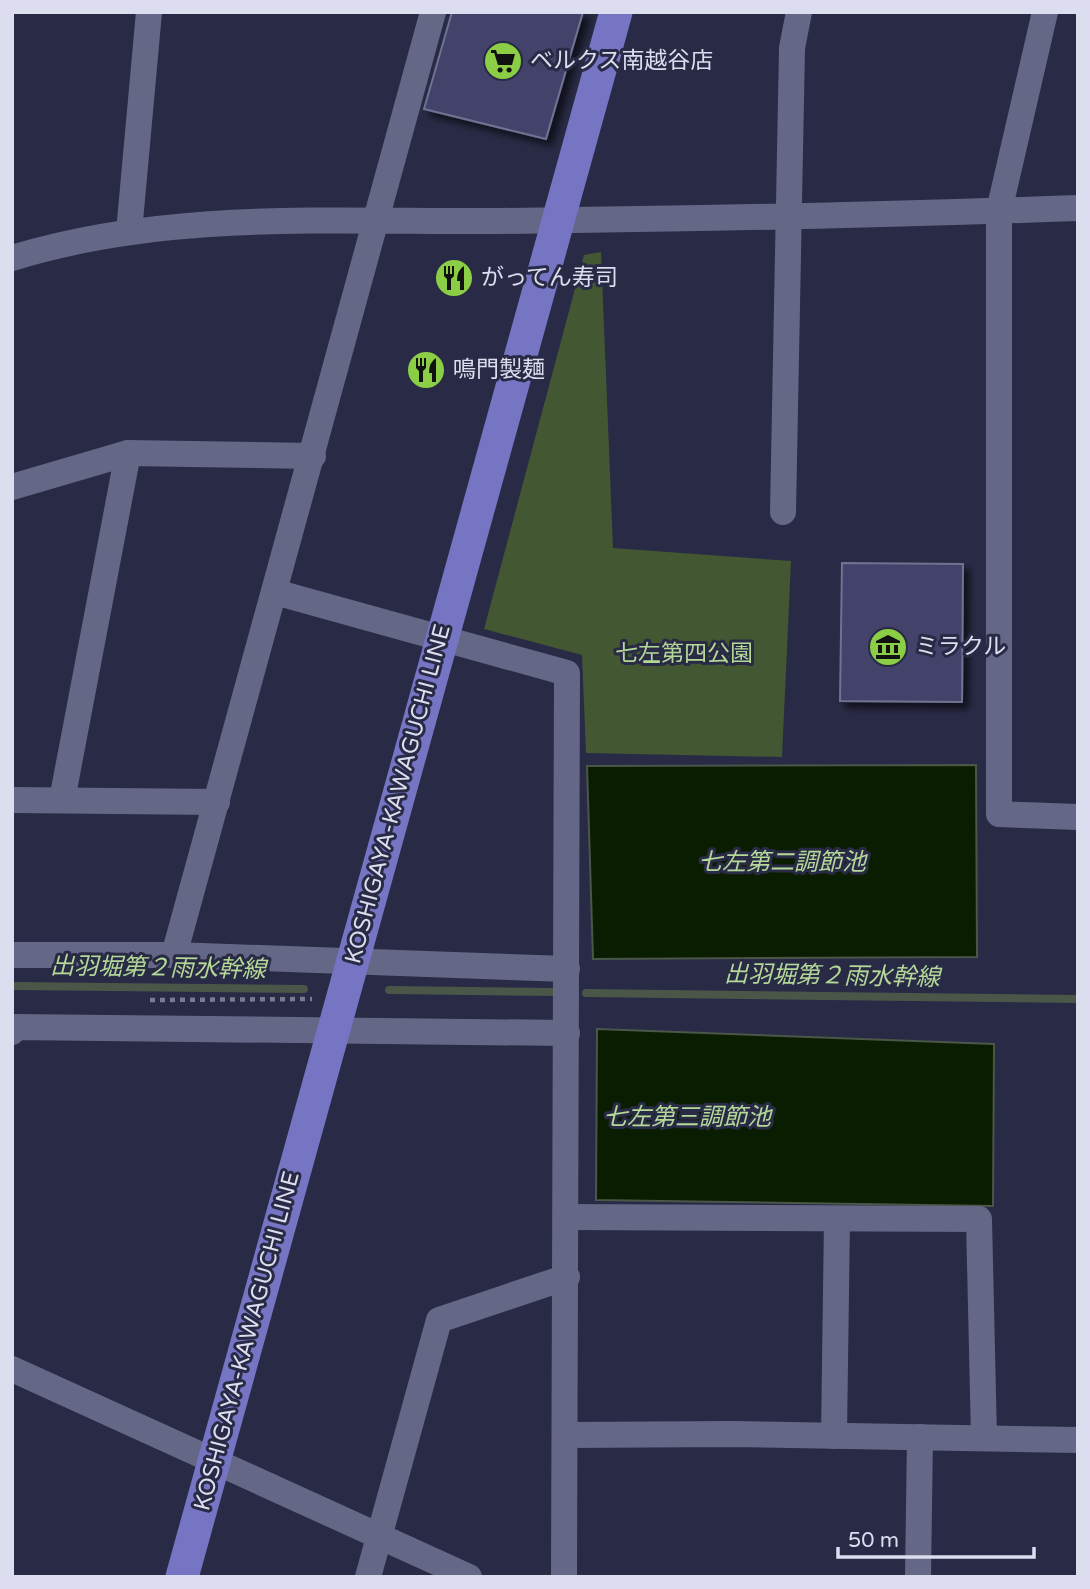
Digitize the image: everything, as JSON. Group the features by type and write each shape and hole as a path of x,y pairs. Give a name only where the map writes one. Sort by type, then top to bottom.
{"main road":[{"name":"KOSHIGAYA-KAWAGUCHI LINE","path":"182,1577 616,12"}],"street":[{"path":"129,232 149,12"},
{"path":"174,955 433,12"},
{"path":"783,512 792,48 799,12"},
{"path":"1045,12 999,211 999,814 1078,817"},
{"path":"12,258 46,248 129,232 273,222 789,215 830,217 1078,208"},
{"path":"12,487 128,453 313,456"},
{"path":"62,800 128,453"},
{"path":"275,592 567,673 564,1577"},
{"path":"12,800 217,802"},
{"path":"12,955 174,955 567,969"},
{"path":"12,1031 14,1027 567,1033"},
{"path":"567,1217 979,1219 984,1438"},
{"path":"834,1436 837,1219"},
{"path":"368,1577 439,1320 567,1277"},
{"path":"12,1369 469,1577"},
{"path":"566,1435 1078,1440"},
{"path":"918,1577 920,1437"}],"path":[{"path":"136,1000 341,999"}],"green space":[{"name":"七左第四公園","path":"601,252 613,548 791,561 782,757 586,753 582,655 484,629 584,255"}],"water":[{"name":"七左第二調節池","path":"976,765 977,957 593,959 587,766"},
{"name":"七左第三調節池","path":"597,1029 994,1044 993,1206 596,1200"}],"building":[{"name":"ベルクス南越谷店","path":"452,12 583,12 546,139 424,109"},
{"path":"842,563 963,564 962,702 840,701"}],"waterway":[{"name":"出羽堀第２雨水幹線","path":"12,986 304,989"},
{"name":"出羽堀第２雨水幹線","path":"389,990 557,992"},
{"name":"出羽堀第２雨水幹線","path":"586,993 1078,999"}],"place":[{"name":"ベルクス南越谷店","path":"503,61"},
{"name":"がってん寿司","path":"454,278"},
{"name":"鳴門製麺","path":"426,370"},
{"name":"ミラクル","path":"888,647"}]}
